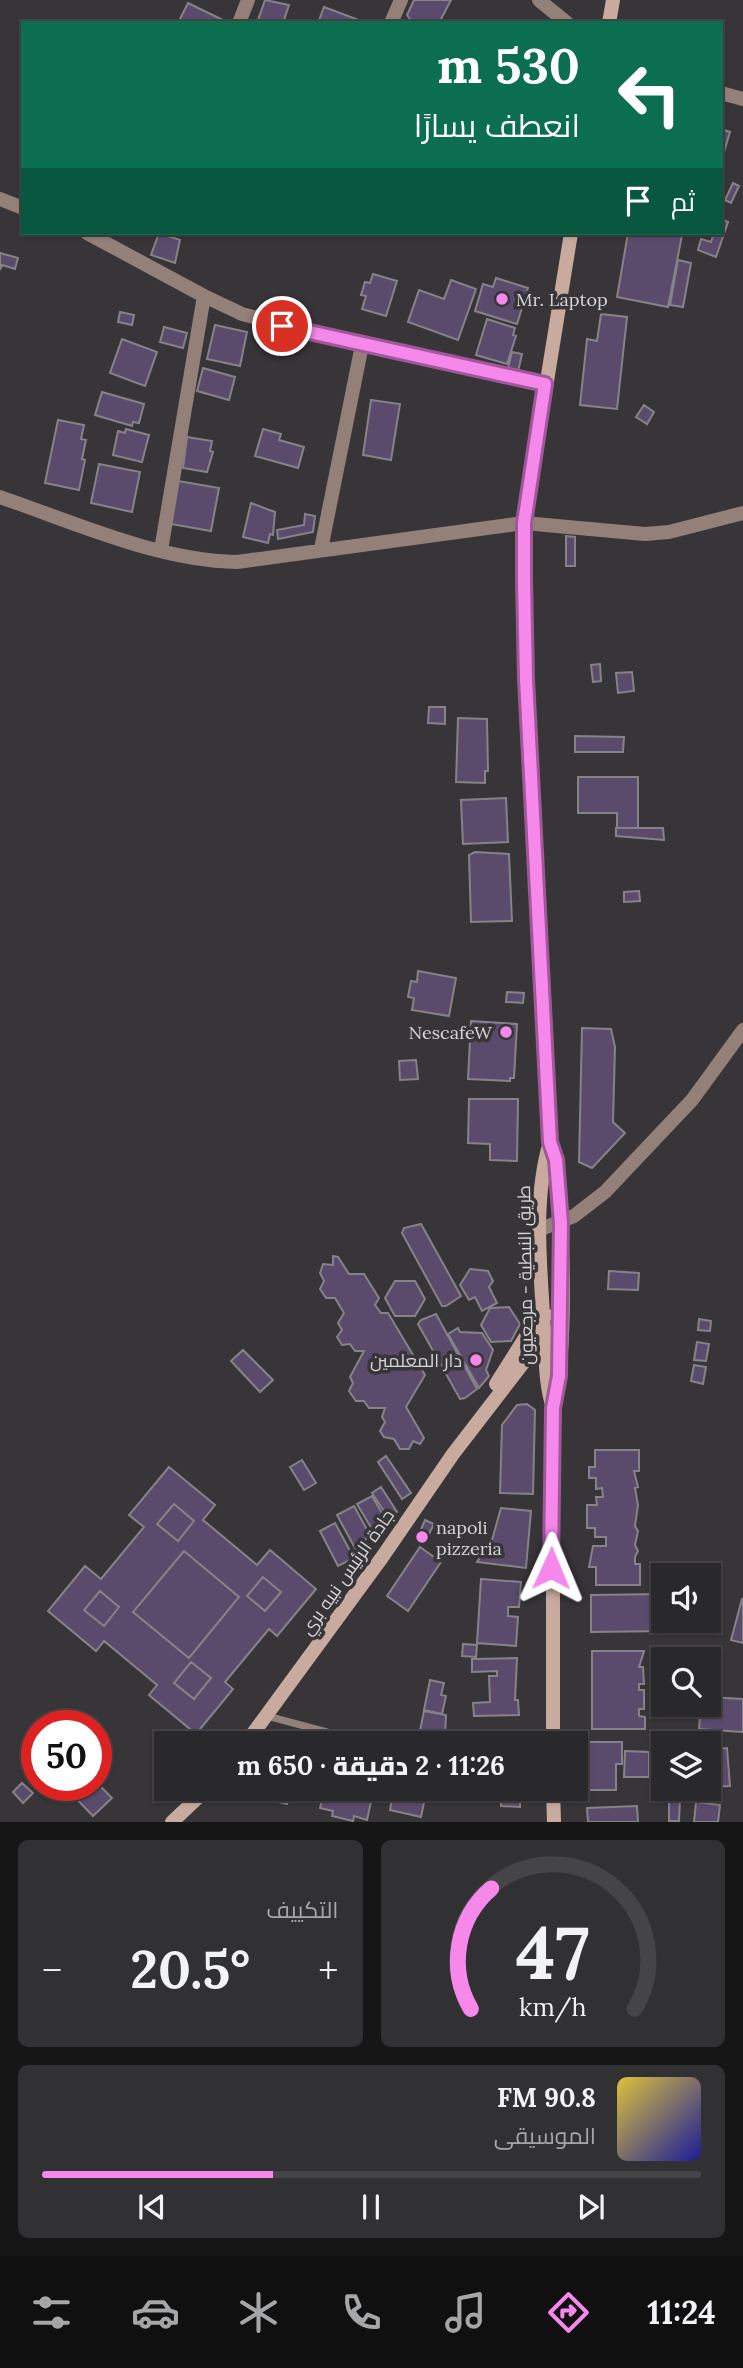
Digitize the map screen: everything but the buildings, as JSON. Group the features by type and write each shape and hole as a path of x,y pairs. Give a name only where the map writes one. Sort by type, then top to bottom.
{"main road":[{"path":"609,21 613,0"},
{"name":"طريق النبطية - مرجعيون","path":"553,1731 553,1408 559,1376 561,1223 556,1160 550,1142 526,679 524,523 571,235"},
{"name":"طريق النبطية - مرجعيون","path":"550,1142 541,1181 541,1229 546,1377 553,1408"},
{"name":"جادة الرئيس نبيه بري","path":"477,1422 482,1406 514,1356 543,1318 561,1302"},
{"name":"جادة الرئيس نبيه بري","path":"255,1731 477,1422 544,1334 560,1318"},
{"path":"172,1822 194,1801"},
{"path":"554,1801 554,1822"}],"street":[{"path":"241,21 248,0"},
{"path":"392,21 401,0"},
{"path":"539,0 565,21"},
{"path":"723,94 743,99"},
{"path":"0,199 21,207"},
{"path":"91,235 242,314 362,345 394,349 545,384"},
{"path":"161,550 204,296"},
{"path":"321,549 362,345"},
{"path":"0,497 161,550 209,562 237,562 524,523 645,534 669,533 743,513"},
{"path":"541,1229 561,1223 586,1208 692,1100 743,1030"}],"lane":[{"path":"267,1716 323,1731"}],"place":[{"name":"Mr. Laptop","path":"502,299"},
{"name":"NescafeW","path":"506,1032"},
{"name":"دار المعلمين","path":"476,1360"},
{"name":"napoli pizzeria","path":"422,1537"}],"route":[{"path":"282,326 545,384 524,523 524,581 526,679 550,1142 556,1160 561,1223 559,1376 553,1408 551,1568"}]}
